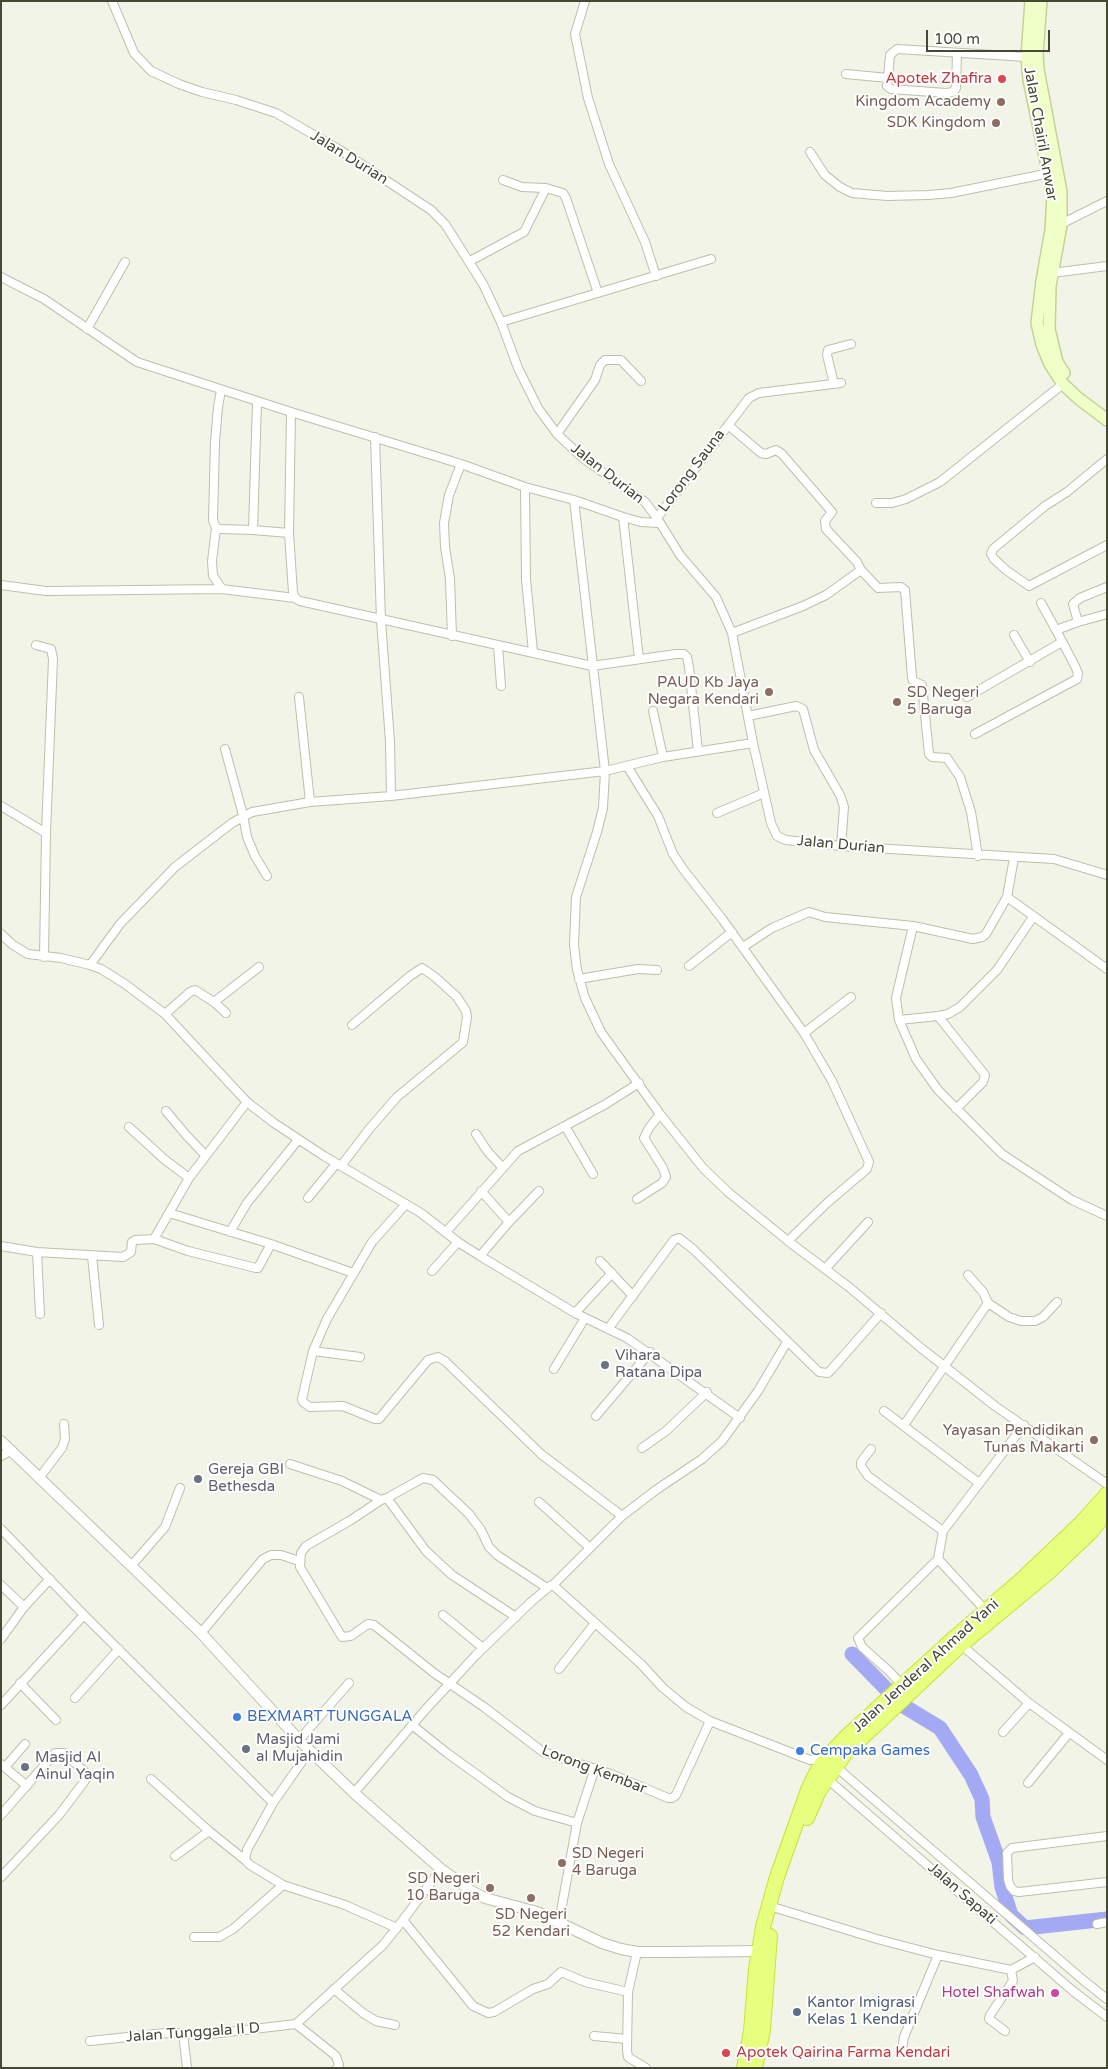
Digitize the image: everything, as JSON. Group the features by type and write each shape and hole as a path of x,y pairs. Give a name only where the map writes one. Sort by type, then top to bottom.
{"highway":[{"name":"Jalan Jenderal Ahmad Yani","path":"958,1642 986,1611 1054,1549 1107,1494"},
{"name":"Jalan Jenderal Ahmad Yani","path":"744,2068 777,1878 808,1790 818,1770 845,1754 896,1697 958,1642 1049,1572 1090,1533 1107,1512"},
{"name":"Jalan Jenderal Ahmad Yani","path":"755,2068 763,2030 763,1951 812,1805 819,1791 818,1770"}],"main road":[{"name":"Jalan Chairil Anwar","path":"1031,1 1027,57 1029,80 1050,173 1056,225 1042,280 1038,323 1042,346 1050,364 1063,384 1107,420"},
{"name":"Jalan Chairil Anwar","path":"1041,1 1037,54 1038,69 1061,192 1048,308 1049,329 1057,362 1069,381 1107,412"}],"street":[{"name":"Jalan Durian","path":"112,1 134,53 151,71 202,92 236,100 276,113 340,150 436,215 445,224 470,261 502,322 518,368 531,397 557,434 584,459 634,492 645,502 680,555 712,591 732,633 764,793 771,823 780,839 840,846 978,856 1054,859 1107,875"},
{"path":"585,1 575,34 588,98 608,164 645,242 656,276"},
{"path":"957,53 956,88 953,92 891,89 887,86 890,55 897,49 1027,57"},
{"path":"846,74 888,78"},
{"path":"810,152 825,175 840,187 852,193 887,196 928,196 1050,173"},
{"path":"503,180 522,187 546,188 563,193 598,293"},
{"path":"470,261 524,232 546,188"},
{"path":"1056,225 1107,201"},
{"path":"502,322 711,259"},
{"path":"87,329 125,262"},
{"path":"1052,273 1107,266"},
{"path":"1,277 44,300 138,362 257,402 462,464 525,487 574,500 623,517 641,522 658,520"},
{"name":"Lorong Sauna","path":"658,520 749,398 758,393 838,384 828,350 851,344"},
{"path":"557,434 595,380 600,364 605,360 621,360 640,380"},
{"path":"876,503 892,503 906,499 940,482 1063,384"},
{"path":"221,390 214,442 213,520 216,528 212,561 213,576 222,589"},
{"path":"254,530 257,402"},
{"path":"291,412 289,533 295,598"},
{"path":"728,425 761,453 766,454 776,450 782,454 832,512 824,521 826,529 878,588 901,587 905,590 912,677 913,681 922,685 929,754 932,757 947,758 960,777 971,812 978,856"},
{"path":"375,437 381,620 392,796"},
{"path":"1107,459 1067,492 1045,506 993,549 991,554 1006,570 1029,586 1107,544"},
{"path":"452,636 450,579 445,548 444,523 449,495 462,464"},
{"path":"525,487 526,579 533,652"},
{"path":"574,500 605,771 603,808 576,897 574,945 579,979 585,998 601,1032 660,1114 709,1174 750,1212 881,1313 995,1406 1107,1484"},
{"path":"623,517 639,659"},
{"path":"216,528 289,533"},
{"path":"732,633 803,606 826,595 861,570"},
{"path":"1,586 46,591 222,589 295,598 300,601 381,620 592,666 681,654 687,657 698,751"},
{"path":"1078,622 1073,609 1074,602 1107,587"},
{"path":"975,734 1075,680 1078,673 1041,603"},
{"path":"1056,630 1107,614"},
{"path":"1014,635 1030,662"},
{"path":"967,697 1062,642"},
{"path":"36,645 46,646 53,652 46,833 44,957"},
{"path":"498,646 502,686"},
{"path":"299,697 310,802"},
{"path":"748,716 796,706 803,709 814,750 840,795 844,807 840,846"},
{"path":"653,711 663,757"},
{"path":"90,965 120,924 147,894 175,867 243,815 310,802 392,796 605,771 663,757 753,743"},
{"path":"225,749 250,847 268,876"},
{"path":"627,766 658,816 673,854 743,947 804,1033 840,1096 869,1165 788,1241"},
{"path":"717,813 764,793"},
{"path":"1,806 46,833"},
{"path":"743,947 772,928 809,912 825,917 913,926 973,939 982,938 1007,897 1014,858"},
{"path":"1007,897 1107,969"},
{"path":"899,1020 948,1014 960,1006 990,978 1008,957 1033,917"},
{"path":"913,926 896,998 899,1020 916,1058 938,1090 1002,1154 1072,1200 1107,1216"},
{"path":"689,966 732,932"},
{"path":"1,934 28,954 61,958 90,965 101,969 125,984 165,1014 248,1102 298,1140 406,1204 480,1256 575,1313 627,1338 650,1352 740,1418"},
{"path":"214,1002 259,966"},
{"path":"308,1198 397,1097 464,1042 467,1018 466,1011 457,997 422,968 352,1025"},
{"path":"579,979 638,969 657,970"},
{"path":"165,1014 190,992 198,991 226,1012"},
{"path":"804,1033 851,997"},
{"path":"938,1016 985,1075 983,1082 956,1109"},
{"path":"446,1232 481,1190 518,1151 606,1104 639,1084"},
{"path":"154,1239 188,1178 248,1102"},
{"path":"166,1111 186,1136 205,1155"},
{"path":"637,1199 665,1179 663,1168 644,1138 660,1114"},
{"path":"565,1126 594,1174"},
{"path":"129,1127 164,1160 188,1178"},
{"path":"476,1134 488,1152 502,1167"},
{"path":"230,1232 247,1203 298,1140"},
{"path":"481,1190 509,1222"},
{"path":"480,1256 539,1191"},
{"path":"406,1204 372,1242 328,1319 313,1352 302,1399 306,1405 310,1407 342,1406 375,1419 381,1417 428,1360 438,1357 445,1361 541,1454 622,1516"},
{"path":"169,1214 271,1244 353,1273"},
{"path":"825,1269 868,1222"},
{"path":"608,1329 674,1240 679,1238 700,1256 819,1372 828,1373 881,1313"},
{"path":"1,1246 37,1252 124,1257 131,1252 132,1242 135,1240 154,1239 188,1251 258,1268 271,1244"},
{"path":"432,1272 458,1242"},
{"path":"37,1252 40,1314"},
{"path":"92,1256 99,1325"},
{"path":"600,1261 633,1296"},
{"path":"575,1313 612,1273"},
{"path":"968,1275 983,1292 988,1303 1009,1317 1020,1321 1035,1321 1043,1317 1056,1302"},
{"path":"904,1424 988,1303"},
{"path":"554,1369 585,1318"},
{"path":"354,1793 412,1725 483,1648 550,1587 622,1516 702,1458 722,1441 740,1418 787,1342"},
{"path":"313,1352 360,1357"},
{"path":"596,1416 650,1352"},
{"path":"642,1448 666,1431 707,1392"},
{"path":"884,1411 904,1424 979,1483"},
{"path":"40,1478 62,1448 65,1439 64,1424"},
{"path":"896,1697 890,1671 862,1647 858,1638 938,1558 943,1531 1024,1425"},
{"path":"1,1441 201,1633 299,1740 354,1793 441,1869 473,1892 485,1898 537,1912 602,1943 637,1952 763,1951"},
{"path":"872,1449 861,1462 861,1466 868,1476 943,1531"},
{"path":"1,1456 12,1450"},
{"path":"290,1464 342,1481 384,1499 426,1551 452,1575 516,1617"},
{"path":"201,1633 263,1559 271,1555 280,1555 300,1560 301,1553 306,1546 384,1499 423,1478 433,1480 469,1514 493,1551 550,1587 595,1623 641,1664 678,1701 710,1721 818,1770 831,1763"},
{"path":"132,1565 165,1526 180,1488"},
{"path":"539,1502 589,1547"},
{"path":"1,1529 84,1615 273,1803"},
{"path":"938,1558 986,1611"},
{"name":"Lorong Kembar","path":"300,1560 300,1567 342,1637 351,1636 368,1624 374,1625 395,1644 543,1752 595,1768 660,1795 672,1798 676,1795 687,1774 710,1721"},
{"path":"2,1636 24,1607 50,1579"},
{"path":"1,1585 24,1607"},
{"path":"1,1704 84,1615"},
{"path":"443,1615 483,1648"},
{"path":"559,1669 595,1623"},
{"path":"958,1642 1029,1703 1107,1760"},
{"path":"75,1698 119,1649"},
{"path":"20,1683 56,1720"},
{"path":"299,1740 349,1683"},
{"path":"1003,1732 1029,1703"},
{"path":"412,1725 508,1797 535,1811 577,1823"},
{"path":"1028,1783 1069,1733"},
{"path":"26,1744 3,1765 27,1786"},
{"path":"245,1860 247,1850 273,1803 310,1750"},
{"path":"1,1815 55,1753 64,1753 83,1769 87,1777 59,1815 1,1877"},
{"name":"Jalan Sapati","path":"831,1763 1107,1999"},
{"path":"559,1922 577,1823 595,1768"},
{"name":"Jalan Sapati","path":"818,1770 1073,1991 1107,2017"},
{"path":"151,1778 209,1831 250,1865 283,1885 345,1905 397,1928"},
{"path":"174,1856 209,1831"},
{"path":"1107,1836 1012,1848 1008,1853 1008,1880 1014,1891 1019,1892 1107,1882"},
{"path":"337,2068 338,2061 336,2056 296,2024 383,1945 441,1869"},
{"path":"194,1937 219,1937 233,1929 283,1885"},
{"path":"776,1908 938,1955 1011,1970 1035,1957"},
{"path":"403,1920 472,2006 488,2013 494,2012 533,1989 548,1984 561,1972 585,1982 628,1992"},
{"path":"1097,1924 1107,1922"},
{"path":"637,1952 628,1992 628,2057 646,2068"},
{"path":"902,2050 904,2037 938,1955"},
{"path":"1005,2031 989,2019 990,2014 1013,1980 1011,1970"},
{"path":"1073,1991 1083,1980"},
{"path":"334,1989 369,2017 389,2025 395,2025"},
{"name":"Jalan Tunggala II D","path":"90,2041 183,2032 211,2034 296,2024"},
{"path":"183,2032 187,2068"},
{"path":"594,2036 627,2039"}],"waterway":[{"path":"852,1654 902,1705 940,1728 971,1775 982,1799 983,1817 999,1862 1002,1887 1011,1915 1025,1928 1107,1919"}],"place":[{"name":"Apotek Zhafira","path":"1002,79"},
{"name":"Kingdom Academy","path":"1001,102"},
{"name":"SDK Kingdom","path":"996,123"},
{"name":"PAUD Kb Jaya Negara Kendari","path":"769,692"},
{"name":"SD Negeri 5 Baruga","path":"897,702"},
{"name":"Vihara Ratana Dipa","path":"605,1365"},
{"name":"Yayasan Pendidikan Tunas Makarti","path":"1094,1440"},
{"name":"Gereja GBI Bethesda","path":"198,1479"},
{"name":"BEXMART TUNGGALA","path":"237,1717"},
{"name":"Masjid Jami al Mujahidin","path":"246,1749"},
{"name":"Cempaka Games","path":"800,1751"},
{"name":"Masjid Al Ainul Yaqin","path":"25,1767"},
{"name":"SD Negeri 4 Baruga","path":"562,1863"},
{"name":"SD Negeri 10 Baruga","path":"490,1888"},
{"name":"SD Negeri 52 Kendari","path":"531,1898"},
{"name":"Hotel Shafwah","path":"1055,1993"},
{"name":"Kantor Imigrasi Kelas 1 Kendari","path":"797,2012"},
{"name":"Apotek Qairina Farma Kendari","path":"726,2053"}]}
